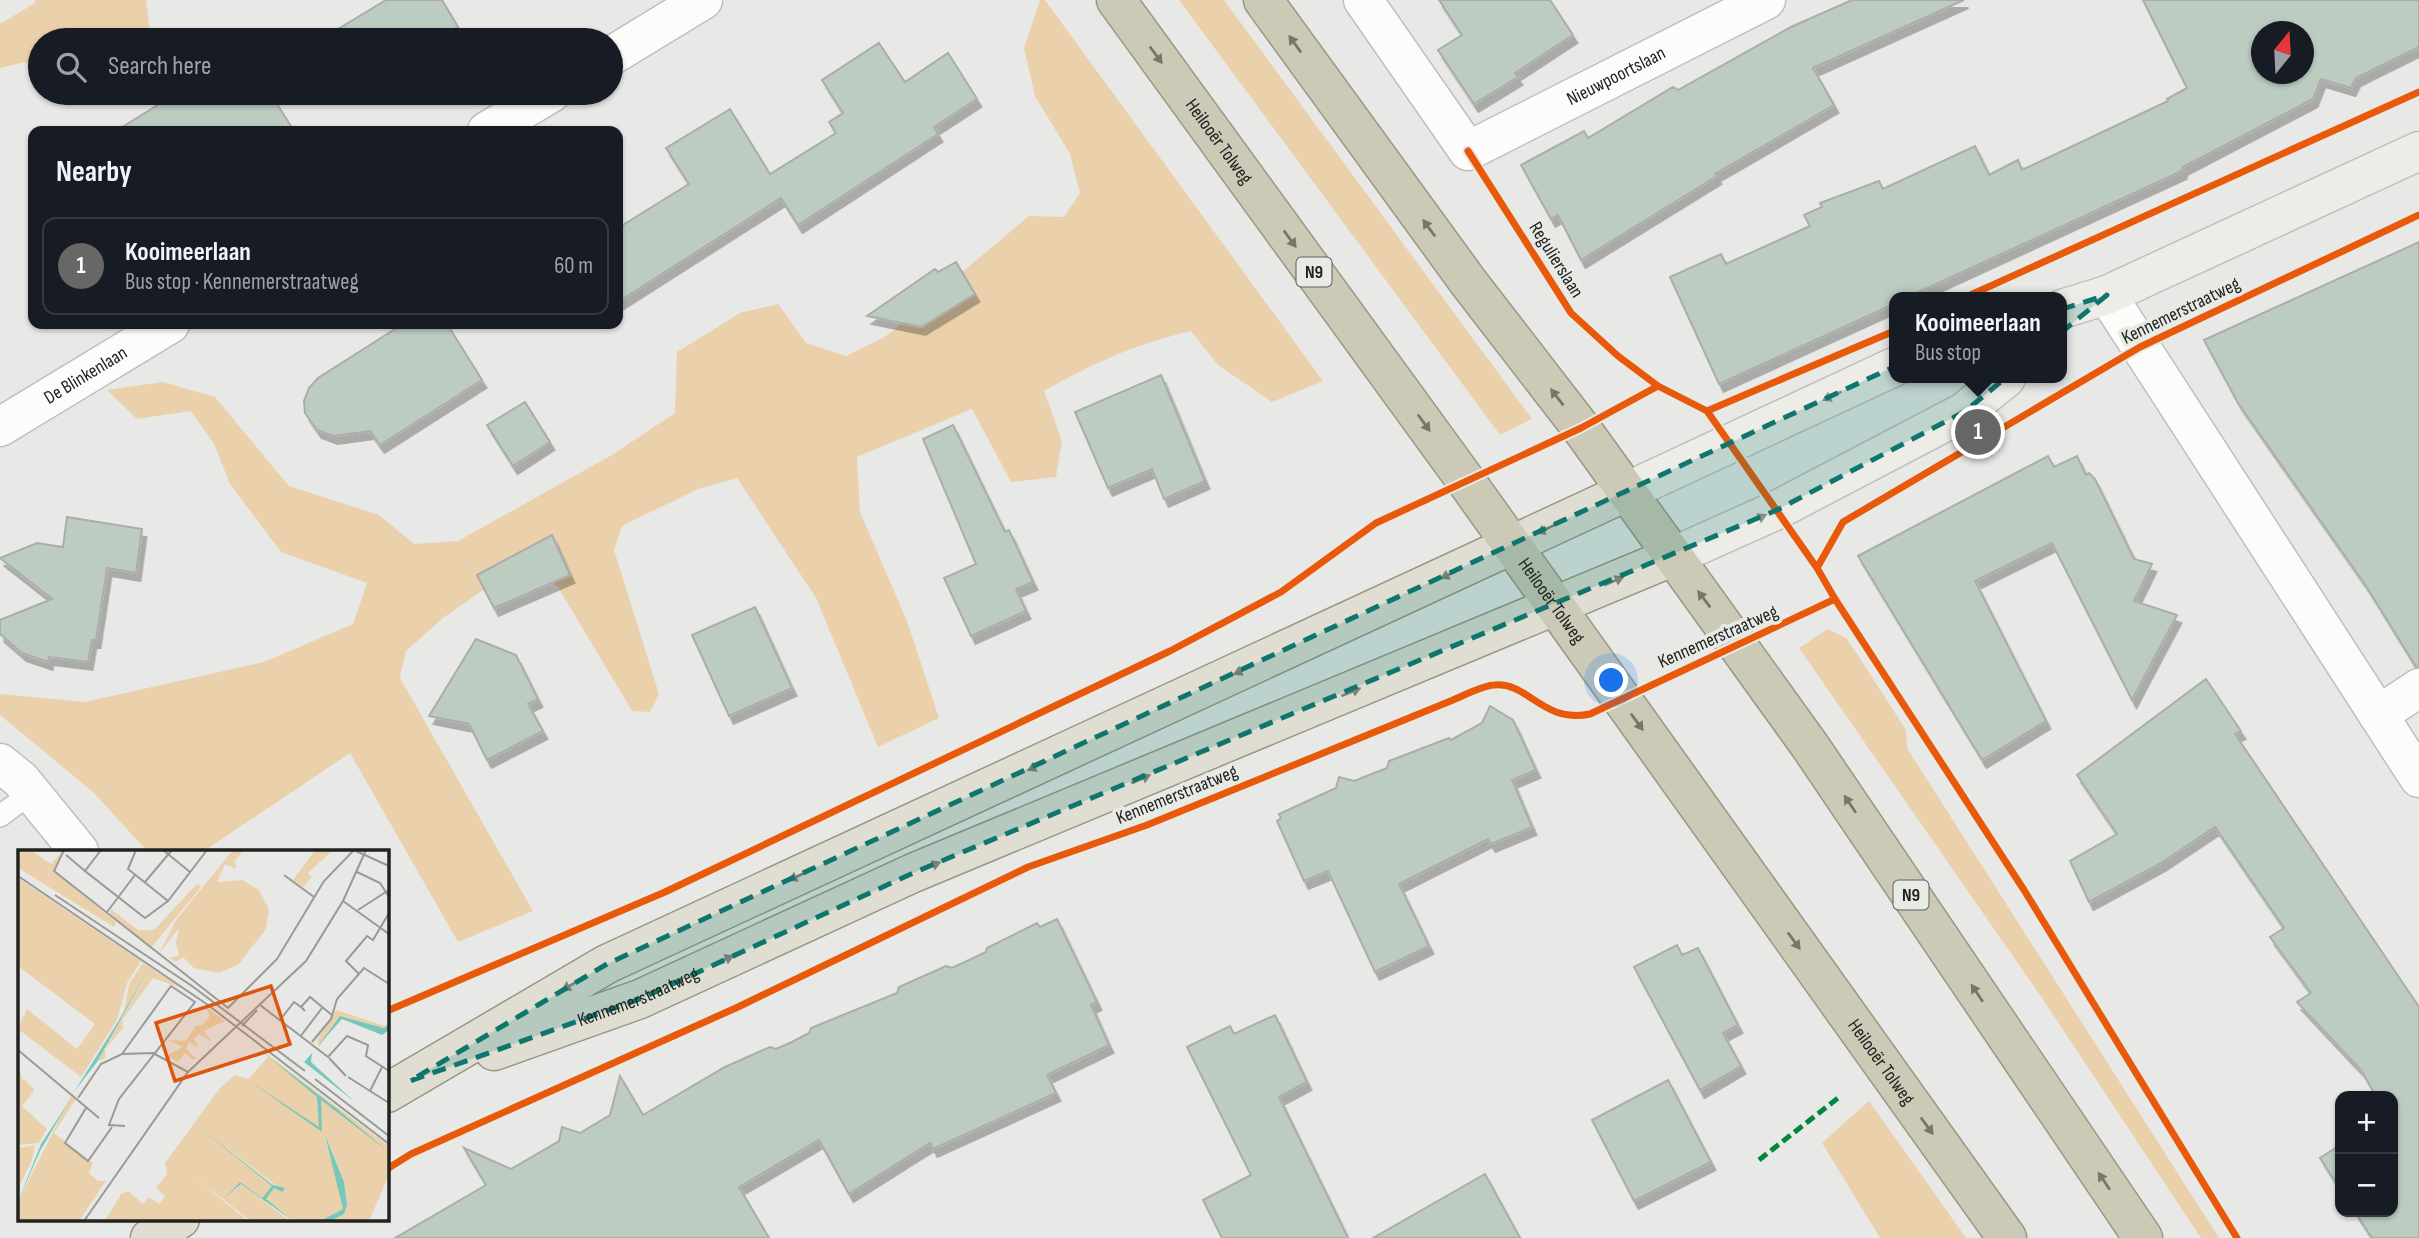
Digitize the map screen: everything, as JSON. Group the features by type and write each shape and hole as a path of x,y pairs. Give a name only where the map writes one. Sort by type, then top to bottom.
{"highway":[{"name":"Heilooër Tolweg","path":"1116,0 1555,606 2007,1238"},
{"name":"N9","path":"1263,0 1810,746 2143,1238"}],"main road":[{"path":"2067,307 2107,295 2419,151"},
{"path":"2067,328 2107,295"},
{"name":"Kennemerstraatweg","path":"398,1087 607,964 1889,369"},
{"name":"Kennemerstraatweg","path":"398,1087 640,999 914,873 1672,557 1777,510 1964,412 2000,383"},
{"path":"150,1238 178,1220"}],"street":[{"path":"623,49 704,0"},
{"name":"Nieuwpoortslaan","path":"1363,0 1468,152 1766,0"},
{"path":"495,126 531,105"},
{"path":"2107,295 2419,778"},
{"name":"De Blinkenlaan","path":"0,427 162,329"},
{"path":"2378,715 2419,688"},
{"path":"0,763 31,793 78,850"}],"lane":[{"path":"0,817 31,793"}],"highlighted area":[{"path":"2107,295 1964,412 1777,510 913,873 640,999 410,1081 607,964 1928,351"}],"shaded area":[{"path":"35,0 146,0 150,28 28,28 28,65 25,62 0,68 0,24 35,3"},
{"path":"1040,0 1045,0 1323,381 1272,402 1218,365 1191,331 1115,355 1044,391 1062,441 1056,477 1011,482 972,409 857,457 860,512 907,621 939,718 878,747 816,598 737,478 698,489 622,526 614,550 659,694 650,712 632,711 558,587 535,569 506,574 443,618 406,651 400,678 533,911 458,942 350,753 205,850 146,850 94,793 0,715 0,694 85,702 264,662 353,624 367,583 281,552 230,484 214,444 191,411 137,419 107,390 163,382 215,397 289,486 379,515 414,544 458,541 612,455 675,413 677,352 740,313 778,304 806,343 846,356 885,337 1029,216 1064,217 1080,193 1070,154 1035,96 1024,48"},
{"path":"1179,0 1224,0 1532,419 1500,435"},
{"path":"1828,629 1846,638 1863,663 1906,730 1907,748 2219,1238 2201,1238 2042,998 1799,648"},
{"path":"1869,1101 1966,1238 1880,1238 1822,1143"}],"building":[{"path":"386,0 442,0 458,27 456,28 340,28"},
{"path":"1439,0 1550,0 1573,35 1515,73 1518,77 1474,104 1438,50 1462,35"},
{"path":"1852,0 1964,0 1813,68 1834,105 1715,174 1717,176 1581,260 1558,215 1551,219 1521,165 1584,131 1588,138 1673,87 1678,90 1791,27"},
{"path":"2143,0 2419,0 2419,47 2356,78 2351,88 2321,79 2313,99 2183,167 2182,171 1919,292 1889,292 1889,306 1719,384 1670,277 1721,254 1726,264 1810,226 1804,215 1822,207 1820,203 1879,181 1883,189 1975,146 1989,175 2018,160 2022,170 2168,101 2167,99 2187,88"},
{"path":"879,43 905,82 948,53 977,99 934,127 938,134 798,225 781,198 623,299 623,225 689,184 666,148 730,109 770,174 836,133 829,122 843,113 822,80"},
{"path":"158,105 278,105 291,126 124,126"},
{"path":"2419,242 2419,666 2416,667 2366,586 2238,403 2204,340"},
{"path":"956,262 975,294 921,327 867,316 935,269 938,272"},
{"path":"395,329 450,329 482,380 380,445 370,431 333,436 317,430 305,413 304,401 309,388 318,378"},
{"path":"1161,375 1205,481 1164,499 1152,469 1108,488 1075,412"},
{"path":"525,402 550,442 513,466 487,425"},
{"path":"953,425 1005,532 1009,530 1033,582 1016,589 1026,611 971,636 944,578 976,564 923,439"},
{"path":"2048,456 2054,467 2077,456 2086,475 2089,473 2095,479 2134,559 2152,564 2134,601 2177,615 2132,700 2052,543 1975,581 2046,721 1982,760 1858,556"},
{"path":"67,517 142,529 136,573 107,568 96,640 92,640 88,662 49,657 48,662 22,653 0,634 0,620 52,599 0,558 37,543 63,547"},
{"path":"552,535 570,575 494,608 477,575"},
{"path":"755,607 792,688 729,716 692,635"},
{"path":"476,639 516,655 538,699 528,704 543,731 487,760 469,724 429,716"},
{"path":"2206,679 2241,731 2235,734 2419,1007 2419,1238 2372,1238 2358,1217 2398,1217 2398,1091 2373,1091 2361,1070 2297,1002 2311,993 2270,937 2284,928 2215,827 2161,863 2089,902 2070,861 2117,834 2077,775"},
{"path":"1490,706 1513,720 1536,770 1512,780 1532,827 1491,844 1488,839 1399,884 1429,946 1375,972 1328,871 1304,881 1277,821 1281,818 1279,814 1336,788 1339,777 1354,781 1387,768 1389,761 1449,738 1451,740 1482,723"},
{"path":"1057,919 1097,1002 1091,1005 1109,1045 1047,1075 1056,1093 933,1149 930,1143 849,1194 819,1140 739,1187 769,1238 395,1238 486,1185 464,1148 511,1169 559,1141 562,1127 580,1133 610,1115 620,1076 643,1115 725,1067 770,1047 776,1049 792,1042 809,1033 811,1028 897,993 899,987 946,966 952,968 1037,923 1040,927"},
{"path":"1677,945 1682,955 1698,948 1738,1025 1723,1033 1741,1066 1700,1090 1634,967"},
{"path":"1275,1015 1307,1082 1279,1097 1348,1238 1222,1238 1203,1200 1251,1175 1187,1047 1230,1026 1234,1034"},
{"path":"1668,1080 1711,1162 1634,1201 1592,1120"},
{"path":"2335,1148 2335,1181 2320,1158"},
{"path":"1485,1174 1520,1238 1373,1238"}],"marked path":[{"path":"1759,1160 1838,1098"}],"cycle path":[{"path":"1977,292 2419,92"},
{"name":"Regulierslaan","path":"1468,151 1571,313 1618,356 1658,386 1707,411"},
{"path":"388,1168 411,1154 738,1007 1028,867 1147,825 1478,689 1494,685 1506,686 1517,689 1560,713 1590,714 1835,599 1817,568 1843,522 2140,347 2419,215"},
{"path":"1707,411 1889,333"},
{"path":"388,1011 665,892 1170,651 1281,592 1376,523 1581,428 1658,386"},
{"path":"1707,411 1817,568"},
{"path":"1835,599 2024,890 2237,1238"}],"place":[{"name":"Kooimeerlaan","path":"1978,432"}]}
